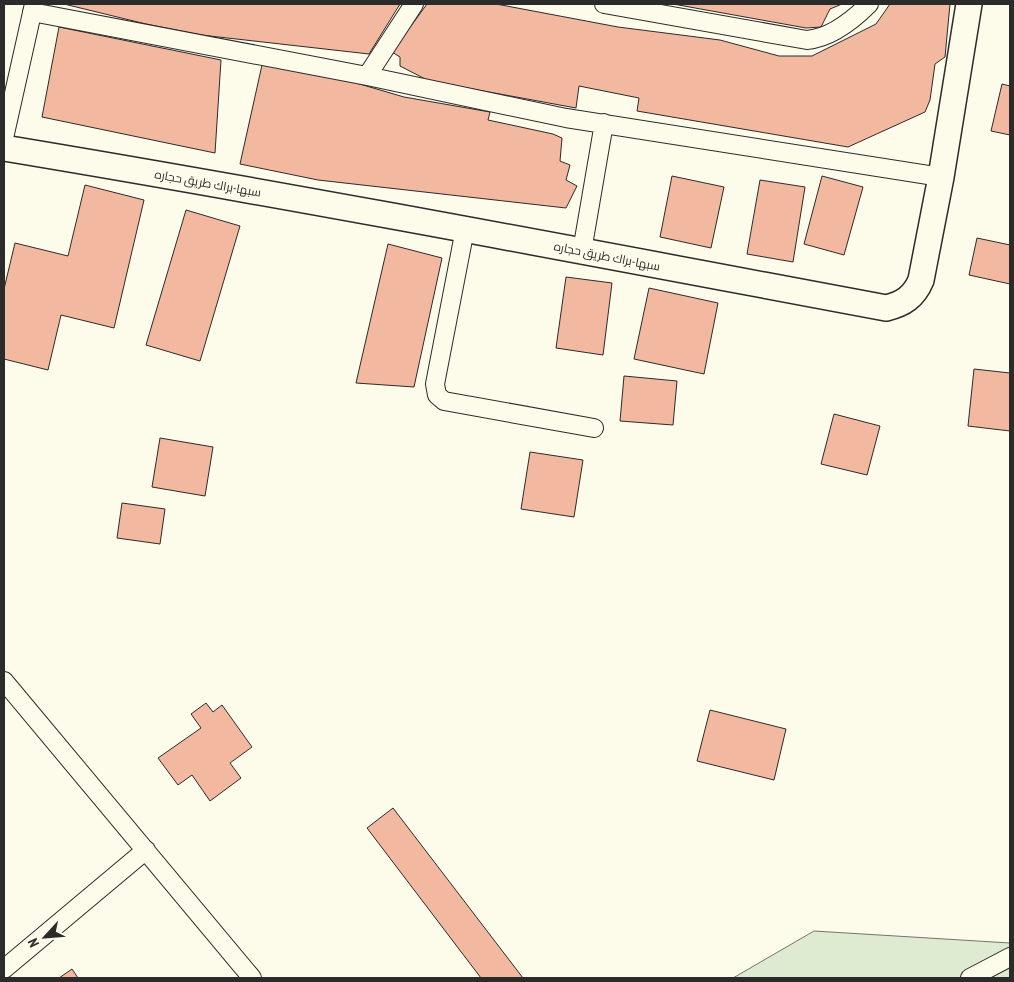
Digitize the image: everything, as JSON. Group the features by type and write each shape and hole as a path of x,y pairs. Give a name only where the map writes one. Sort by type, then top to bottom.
{"main road":[{"name":"سبها-براك طريق حجاره","path":"4,148 466,229 886,308 911,298 917,291 925,263 969,4"}],"street":[{"path":"367,76 414,4"},
{"path":"604,4 626,6 807,40 824,36 846,23 869,4"},
{"path":"4,138 33,8 566,118 941,177"},
{"path":"582,252 604,123"},
{"path":"466,229 434,384 437,396 444,401 594,428"},
{"path":"4,681 252,978"},
{"path":"8,971 146,850"},
{"path":"970,978 1010,957"}],"green space":[{"path":"814,931 1010,943 1010,978 733,978"}],"building":[{"path":"64,4 400,4 369,54 201,35"},
{"path":"427,4 496,4 618,27 720,40 779,56 812,56 876,24 890,4 950,4 945,57 935,64 930,100 925,112 848,147 637,111 639,98 579,86 576,108 429,81 400,66 400,57 392,52"},
{"path":"673,4 842,4 830,9 821,27 806,28"},
{"path":"59,27 221,60 215,153 42,117"},
{"path":"264,56 404,97 490,112 488,120 553,134 562,138 560,161 570,165 566,180 577,186 566,208 318,180 240,164"},
{"path":"1002,84 1010,86 1010,135 991,131"},
{"path":"672,176 724,187 711,248 660,237"},
{"path":"822,176 863,187 844,255 804,244"},
{"path":"760,180 805,187 793,262 747,254"},
{"path":"85,185 144,200 114,328 61,315 48,370 4,359 4,289 15,243 68,256"},
{"path":"186,210 240,226 200,361 146,345"},
{"path":"977,238 1010,245 1010,284 969,275"},
{"path":"388,244 442,258 414,387 356,383"},
{"path":"566,277 612,283 603,355 556,348"},
{"path":"649,288 718,303 704,374 634,359"},
{"path":"974,369 1010,373 1010,431 968,426"},
{"path":"624,376 677,381 673,425 620,421"},
{"path":"834,414 880,426 867,475 821,464"},
{"path":"160,438 213,447 205,496 152,487"},
{"path":"530,452 583,460 574,517 521,509"},
{"path":"122,503 165,509 160,544 117,538"},
{"path":"206,703 213,712 222,705 252,747 230,763 241,778 210,801 192,775 178,785 158,758 201,728 191,714"},
{"path":"710,710 786,729 774,780 697,761"},
{"path":"393,808 523,978 481,978 367,828"},
{"path":"72,969 78,978 59,978"}]}
